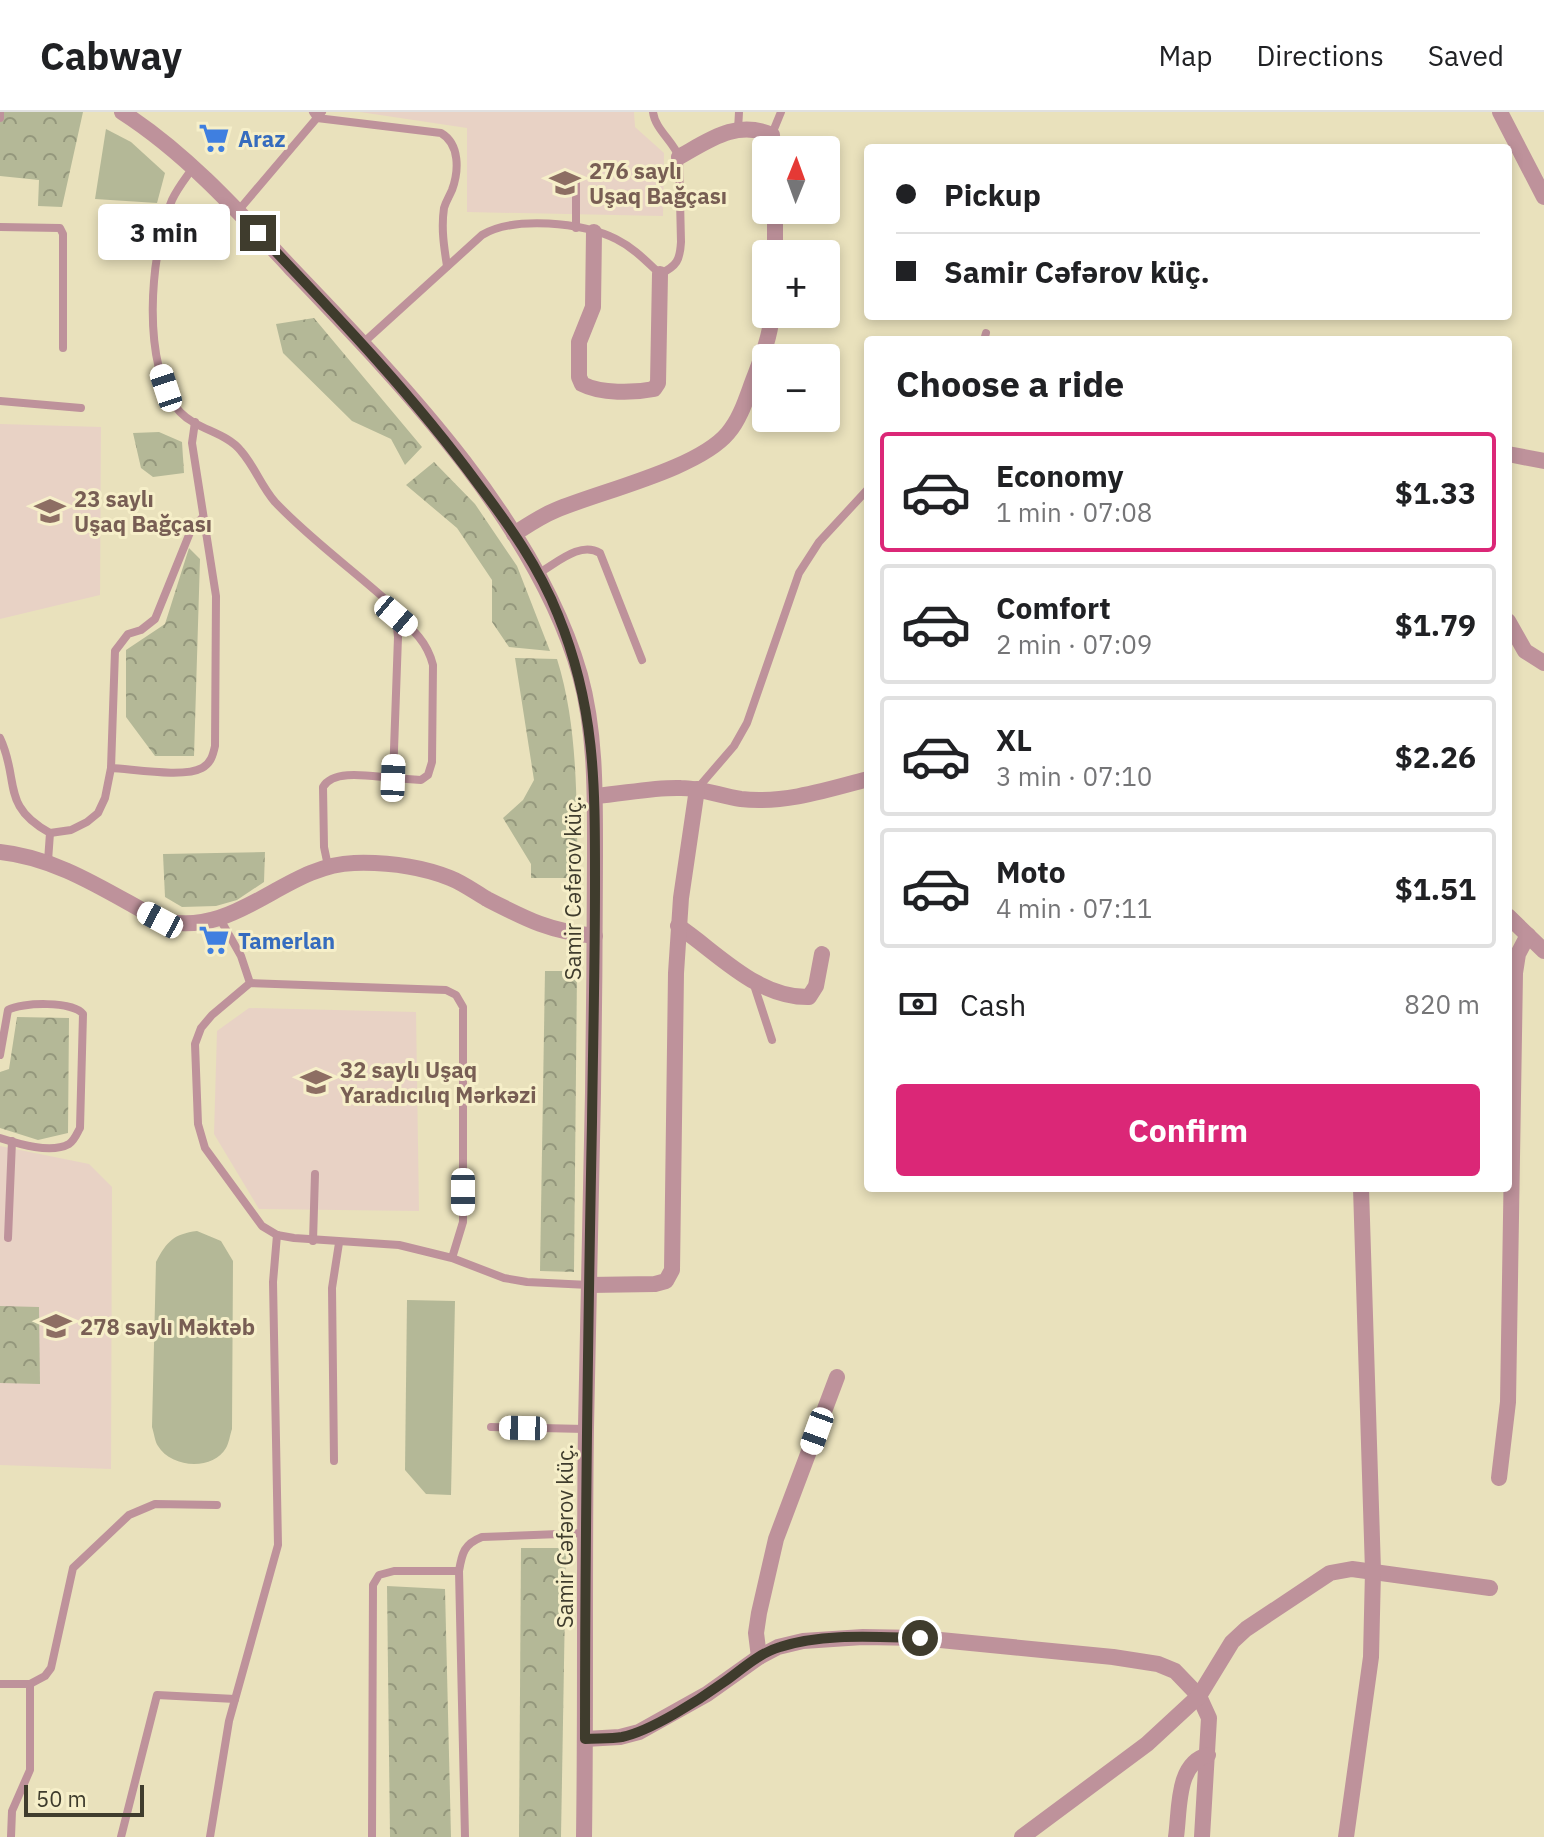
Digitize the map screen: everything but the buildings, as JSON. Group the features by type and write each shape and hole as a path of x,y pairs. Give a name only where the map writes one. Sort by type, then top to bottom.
{"street":[{"path":"1500,112 1544,197"},
{"name":"Samir Cəfərov küç.","path":"128,113 237,211 363,343 428,419 514,534 539,573 580,677 592,737 595,796 584,1837"},
{"path":"679,157 725,131 763,131 767,136"},
{"path":"594,232 593,307 579,342 579,377 582,384 592,389 654,389 658,383 660,274"},
{"path":"514,534 542,516 648,477 703,453 720,441 731,430 742,407 768,342 770,328"},
{"path":"1512,455 1544,461"},
{"path":"1512,628 1525,651 1544,663"},
{"path":"595,796 658,788 697,789 739,799 763,800 807,794 864,780"},
{"path":"589,1285 655,1284 666,1281 672,1270 678,926 697,789"},
{"path":"0,852 48,861 160,920 195,925 220,919 328,867 351,863 392,863 453,879 539,925 560,932 595,936"},
{"path":"1512,920 1544,951"},
{"path":"678,926 753,982 797,997 809,997 816,986 822,954"},
{"path":"1512,1157 1515,973 1518,954 1528,935"},
{"path":"1346,1837 1371,1657 1373,1571 1361,1192"},
{"path":"1499,1478 1508,1402 1511,1192"},
{"path":"759,1657 756,1633 776,1539 837,1377"},
{"path":"1022,1837 1147,1744 1199,1696 1232,1642 1246,1629 1330,1573 1352,1569 1490,1588"},
{"path":"585,1739 620,1737 639,1732 707,1694 759,1657 778,1647 803,1641 863,1637 920,1638 1158,1664 1175,1671 1199,1696 1209,1718 1202,1837"},
{"path":"1176,1837 1185,1771 1197,1758 1208,1755"}],"lane":[{"path":"363,343 447,266 494,228 510,224 551,224 594,232 613,237 636,251 660,274 676,266 681,255 679,157 654,120 653,112"},
{"path":"738,130 739,112"},
{"path":"774,136 781,112"},
{"path":"237,211 317,114 441,133 451,139 456,147 454,180 444,210 447,266"},
{"path":"192,169 173,197 157,256 152,326 155,354 166,388 180,411 232,441 273,499 385,599 396,616 419,634 433,665 432,762 428,775 421,780 337,776 326,781 323,787 324,847 328,867"},
{"path":"576,179 576,228"},
{"path":"0,227 60,228 63,234 63,348"},
{"path":"0,401 81,408"},
{"path":"111,768 189,772 204,768 212,759 216,609 192,443 195,422"},
{"path":"697,789 734,746 747,723 799,573 819,542 864,493"},
{"path":"0,738 7,760 10,794 14,803 36,826 50,833 71,830 98,813 105,798 111,768 115,651 121,639 155,619 191,530 202,518"},
{"path":"539,573 582,549 592,548 600,553 642,660"},
{"path":"393,778 396,616"},
{"path":"48,861 50,833"},
{"path":"220,919 241,956 250,983"},
{"path":"753,982 772,1040"},
{"path":"452,1258 463,1222 463,1007 456,995 446,990 250,983 212,1015 201,1028 195,1044 198,1124 205,1148 262,1226 277,1235 313,1241 399,1245 452,1258 504,1278 589,1285"},
{"path":"0,1055 5,1018 8,1010 17,1005 73,1006 83,1014 80,1128 75,1139 69,1144 55,1147 0,1138"},
{"path":"8,1238 12,1141"},
{"path":"313,1241 315,1174"},
{"path":"210,1837 235,1699 278,1545 273,1282 277,1235"},
{"path":"334,1461 332,1288 339,1243"},
{"path":"491,1427 586,1430"},
{"path":"0,1684 30,1684 45,1676 51,1668 73,1568 129,1515 155,1504 217,1505"},
{"path":"465,1837 459,1571 462,1552 470,1541 482,1537 586,1533"},
{"path":"372,1837 373,1585 379,1575 394,1571 459,1571"},
{"path":"11,1837 12,1811 30,1770 30,1684"},
{"path":"121,1837 157,1695 235,1699"}],"shaded area":[{"name":"276 saylı Uşaq Bağçası","path":"360,112 634,112 635,127 664,153 663,216 467,212 467,128"},
{"name":"23 saylı Uşaq Bağçası","path":"0,424 101,427 100,595 0,619"},
{"name":"32 saylı Uşaq Yaradıcılıq Mərkəzi","path":"249,1008 416,1012 419,1211 259,1209 214,1134 217,1031"},
{"name":"278 saylı Məktəb","path":"0,1146 89,1164 112,1187 111,1469 0,1465"}],"green space":[{"path":"0,112 83,112 62,207 38,206 39,180 0,176"},
{"path":"106,129 131,142 165,173 157,203 95,199"},
{"path":"314,318 422,447 405,465 391,439 352,421 283,353 276,324"},
{"path":"159,432 182,442 184,473 153,477 141,468 133,433"},
{"path":"434,462 475,504 517,566 550,651 509,647 492,622 492,580 457,528 406,485"},
{"path":"189,548 200,559 194,756 155,756 126,717 126,650 165,624"},
{"path":"515,658 557,659 573,740 578,878 531,878 531,864 503,818 523,800 534,780"},
{"path":"265,852 264,882 237,900 216,906 182,907 165,897 163,854"},
{"path":"545,971 577,971 574,1272 540,1271"},
{"path":"17,1017 69,1018 68,1133 38,1140 0,1128 0,1072 9,1069"},
{"path":"197,1231 221,1241 233,1261 232,1429 227,1446 220,1455 192,1464 172,1459 164,1453 157,1444 152,1427 156,1262 172,1240"},
{"path":"407,1300 455,1301 451,1495 426,1494 405,1470"},
{"path":"0,1306 39,1307 40,1384 0,1383"},
{"path":"521,1548 566,1548 561,1837 519,1837"},
{"path":"387,1586 445,1589 451,1837 390,1837"}],"place":[{"name":"Araz","path":"214,138"},
{"name":"276 saylı Uşaq Bağçası","path":"565,183"},
{"name":"23 saylı Uşaq Bağçası","path":"50,511"},
{"name":"Tamerlan","path":"214,940"},
{"name":"32 saylı Uşaq Yaradıcılıq Mərkəzi","path":"316,1082"},
{"name":"278 saylı Məktəb","path":"56,1326"}],"route":[{"path":"258,233 420,408 507,524 539,573 557,613 571,648 587,705 595,796 595,936 586,1430 585,1739 620,1737 639,1732 707,1694 778,1647 803,1641 863,1637 920,1638"}]}
